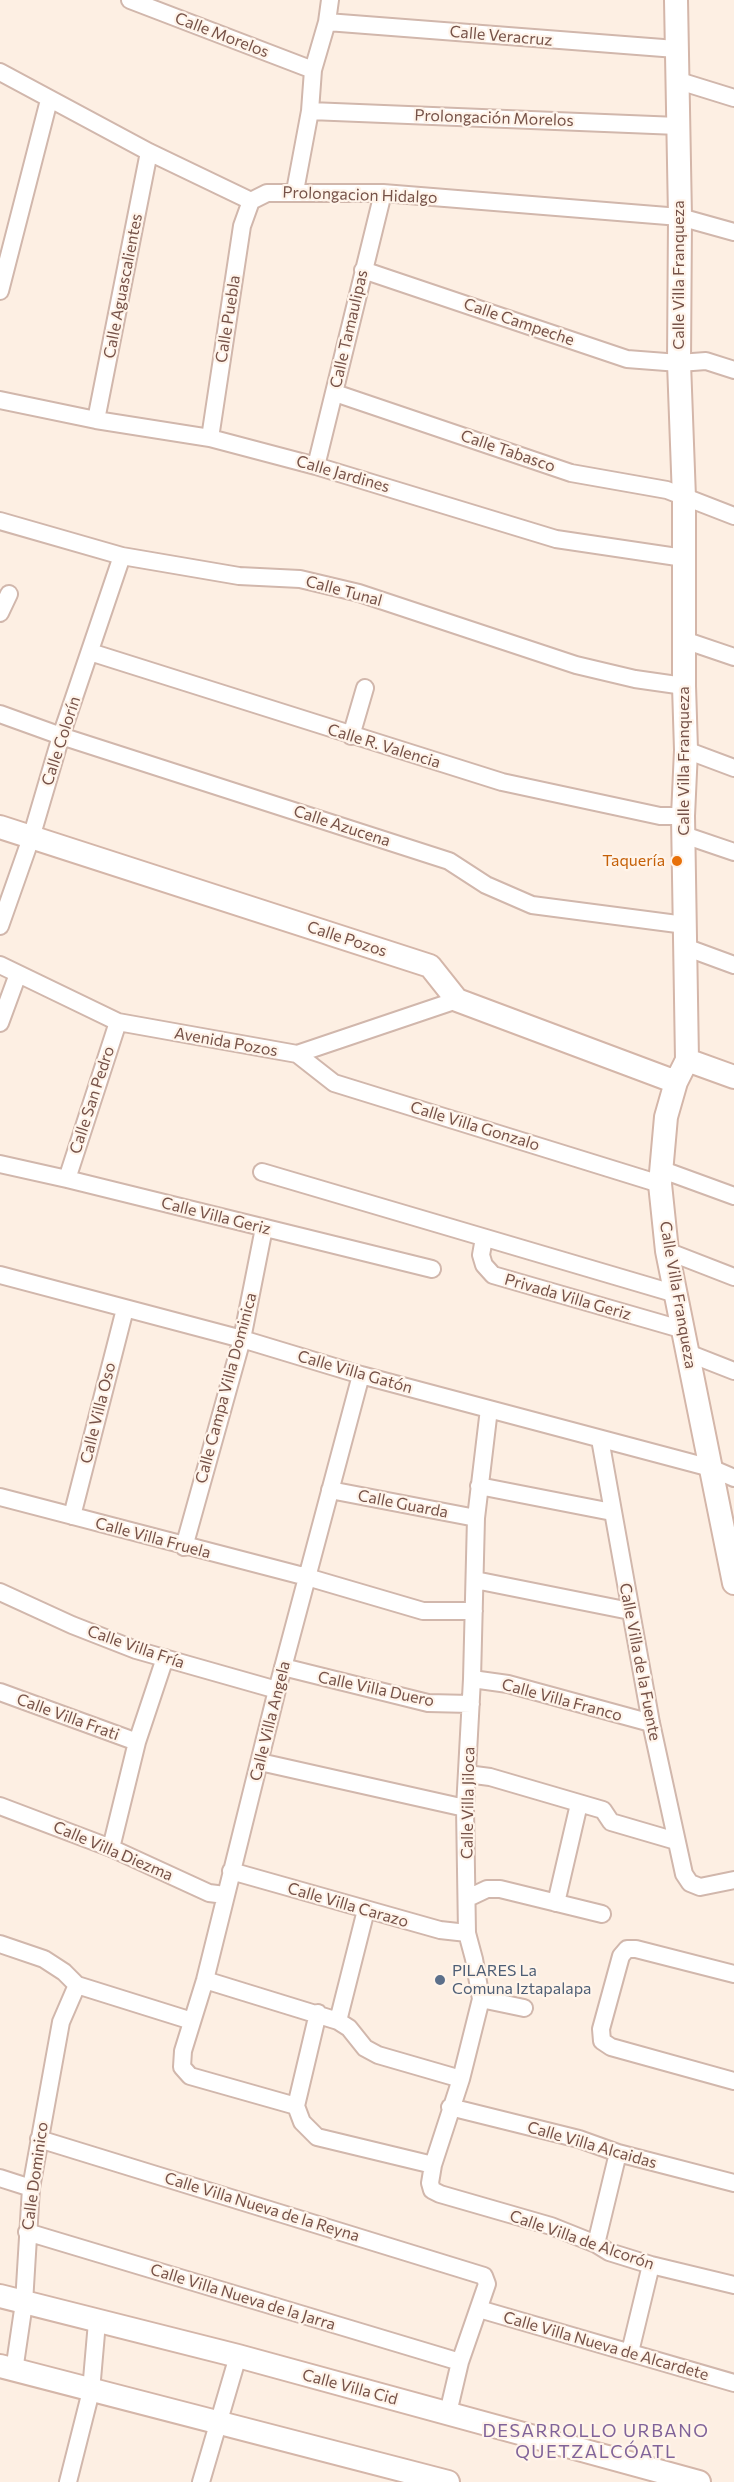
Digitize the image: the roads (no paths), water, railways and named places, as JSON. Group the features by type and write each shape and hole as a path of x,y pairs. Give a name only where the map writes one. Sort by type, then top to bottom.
{"street":[{"name":"Calle Morelos","path":"130,0 314,70"},
{"path":"295,191 310,111 314,70 327,22 330,0"},
{"name":"Calle Villa Franqueza","path":"675,0 680,217 679,363 684,498 687,1060 676,1082 666,1117 660,1177 667,1251 734,1583"},
{"name":"Calle Veracruz","path":"327,22 675,49"},
{"path":"0,72 149,152 251,201"},
{"path":"676,80 734,98"},
{"path":"0,291 5,244 50,100"},
{"name":"Prolongación Morelos","path":"310,111 678,126"},
{"name":"Calle Aguascalientes","path":"96,420 149,152"},
{"name":"Prolongacion Hidalgo","path":"251,201 267,193 295,191 382,193 680,217 734,232"},
{"name":"Calle Tamaulipas","path":"316,466 382,193"},
{"name":"Calle Puebla","path":"210,438 242,226 251,201"},
{"name":"Calle Campeche","path":"363,270 627,358 679,363 706,361 734,370"},
{"name":"Calle Tabasco","path":"335,393 571,473 668,490 734,516"},
{"name":"Calle Jardines","path":"0,400 96,420 210,438 316,466 556,539 684,558"},
{"name":"Calle Tunal","path":"0,520 122,556 239,576 300,579 359,593 576,665 635,679 684,686"},
{"name":"Calle Colorín","path":"0,926 31,838 61,736 122,556"},
{"path":"0,613 9,594"},
{"path":"684,640 734,657"},
{"name":"Calle R. Valencia","path":"90,652 502,783 660,816 684,825 734,852"},
{"path":"351,736 365,688"},
{"name":"Calle Azucena","path":"0,714 61,736 449,861 486,885 532,905 685,936 734,965"},
{"path":"686,750 734,768"},
{"name":"Calle Pozos","path":"0,827 430,966 457,1000"},
{"name":"Avenida Pozos","path":"0,965 118,1022 297,1054 457,1000"},
{"path":"0,1023 18,974"},
{"path":"457,1000 676,1082"},
{"name":"Calle San Pedro","path":"67,1179 118,1022"},
{"name":"Calle Villa Gonzalo","path":"297,1054 334,1083 660,1177"},
{"path":"687,1060 734,1077"},
{"name":"Calle Villa Geriz","path":"0,1164 432,1269"},
{"path":"262,1172 676,1294"},
{"path":"660,1177 734,1196"},
{"name":"Calle Campa Villa Dominica","path":"184,1547 242,1339 264,1228"},
{"name":"Privada Villa Geriz","path":"484,1238 481,1255 484,1265 493,1275 684,1330"},
{"path":"667,1251 734,1277"},
{"name":"Calle Villa Gatón","path":"1,1280 242,1339 361,1375 711,1468"},
{"name":"Calle Villa Oso","path":"72,1516 125,1309"},
{"path":"688,1353 734,1371"},
{"name":"Calle Villa Angela","path":"296,2106 190,2076 182,2067 183,2050 205,1980 277,1689 361,1375"},
{"name":"Calle Villa Jiloca","path":"432,2190 430,2182 433,2165 460,2079 481,1999 467,1933 465,1808 472,1679 476,1518 489,1409"},
{"name":"Calle Villa de la Fuente","path":"600,1439 651,1724 684,1874 690,1883 700,1887 734,1881"},
{"path":"711,1468 734,1478"},
{"path":"479,1486 612,1512"},
{"name":"Calle Guarda","path":"330,1490 476,1518"},
{"name":"Calle Villa Fruela","path":"0,1497 184,1547 307,1577 423,1611 474,1611"},
{"path":"475,1580 630,1611"},
{"name":"Calle Villa Fría","path":"0,1592 136,1650 277,1689"},
{"path":"111,1848 137,1742 165,1658"},
{"name":"Calle Villa Duero","path":"283,1667 428,1703 471,1704"},
{"name":"Calle Villa Franco","path":"472,1679 508,1684 651,1724"},
{"name":"Calle Villa Frati","path":"0,1692 137,1742"},
{"path":"260,1762 465,1808"},
{"path":"467,1774 490,1777 603,1810 611,1822 676,1841"},
{"path":"556,1903 579,1804"},
{"name":"Calle Villa Diezma","path":"0,1806 111,1848 209,1893 225,1895"},
{"name":"Calle Villa Carazo","path":"231,1871 440,1930 467,1933"},
{"path":"468,1898 487,1889 500,1889 602,1914"},
{"path":"338,2021 366,1910"},
{"path":"0,1944 44,1959 64,1972 77,1985 192,2021"},
{"path":"734,1974 636,1949 627,1949 621,1956 601,2029 602,2041 611,2047 734,2080"},
{"path":"205,1980 318,2013 349,2028 365,2048 378,2055 460,2079"},
{"name":"Calle Dominico","path":"7,2368 24,2303 31,2188 39,2139 61,2022 77,1985"},
{"path":"481,1999 524,2008"},
{"path":"318,2013 296,2106 302,2122 317,2137 433,2165"},
{"name":"Calle Villa Alcaidas","path":"450,2107 579,2139 618,2153 734,2183"},
{"name":"Calle Villa Nueva de la Reyna","path":"39,2139 484,2276 487,2284 479,2309"},
{"path":"596,2244 618,2153"},
{"path":"0,2178 31,2188"},
{"name":"Calle Villa de Alcorón","path":"432,2190 551,2226 596,2244 609,2252 651,2265 734,2284"},
{"name":"Calle Villa Nueva de la Jarra","path":"27,2232 460,2362"},
{"path":"630,2352 651,2265"},
{"name":"Calle Villa Cid","path":"0,2296 238,2356 699,2482"},
{"path":"448,2413 460,2362 479,2309"},
{"name":"Calle Villa Nueva de Alcardete","path":"479,2309 734,2382"},
{"path":"69,2482 91,2391 97,2322"},
{"path":"201,2482 238,2356"},
{"path":"7,2368 448,2482"}],"place":[{"name":"Taquería","path":"677,861"},
{"name":"PILARES La Comuna Iztapalapa","path":"440,1980"}],"district":[{"name":"DESARROLLO URBANO QUETZALCÓATL","path":"596,2441"}]}
